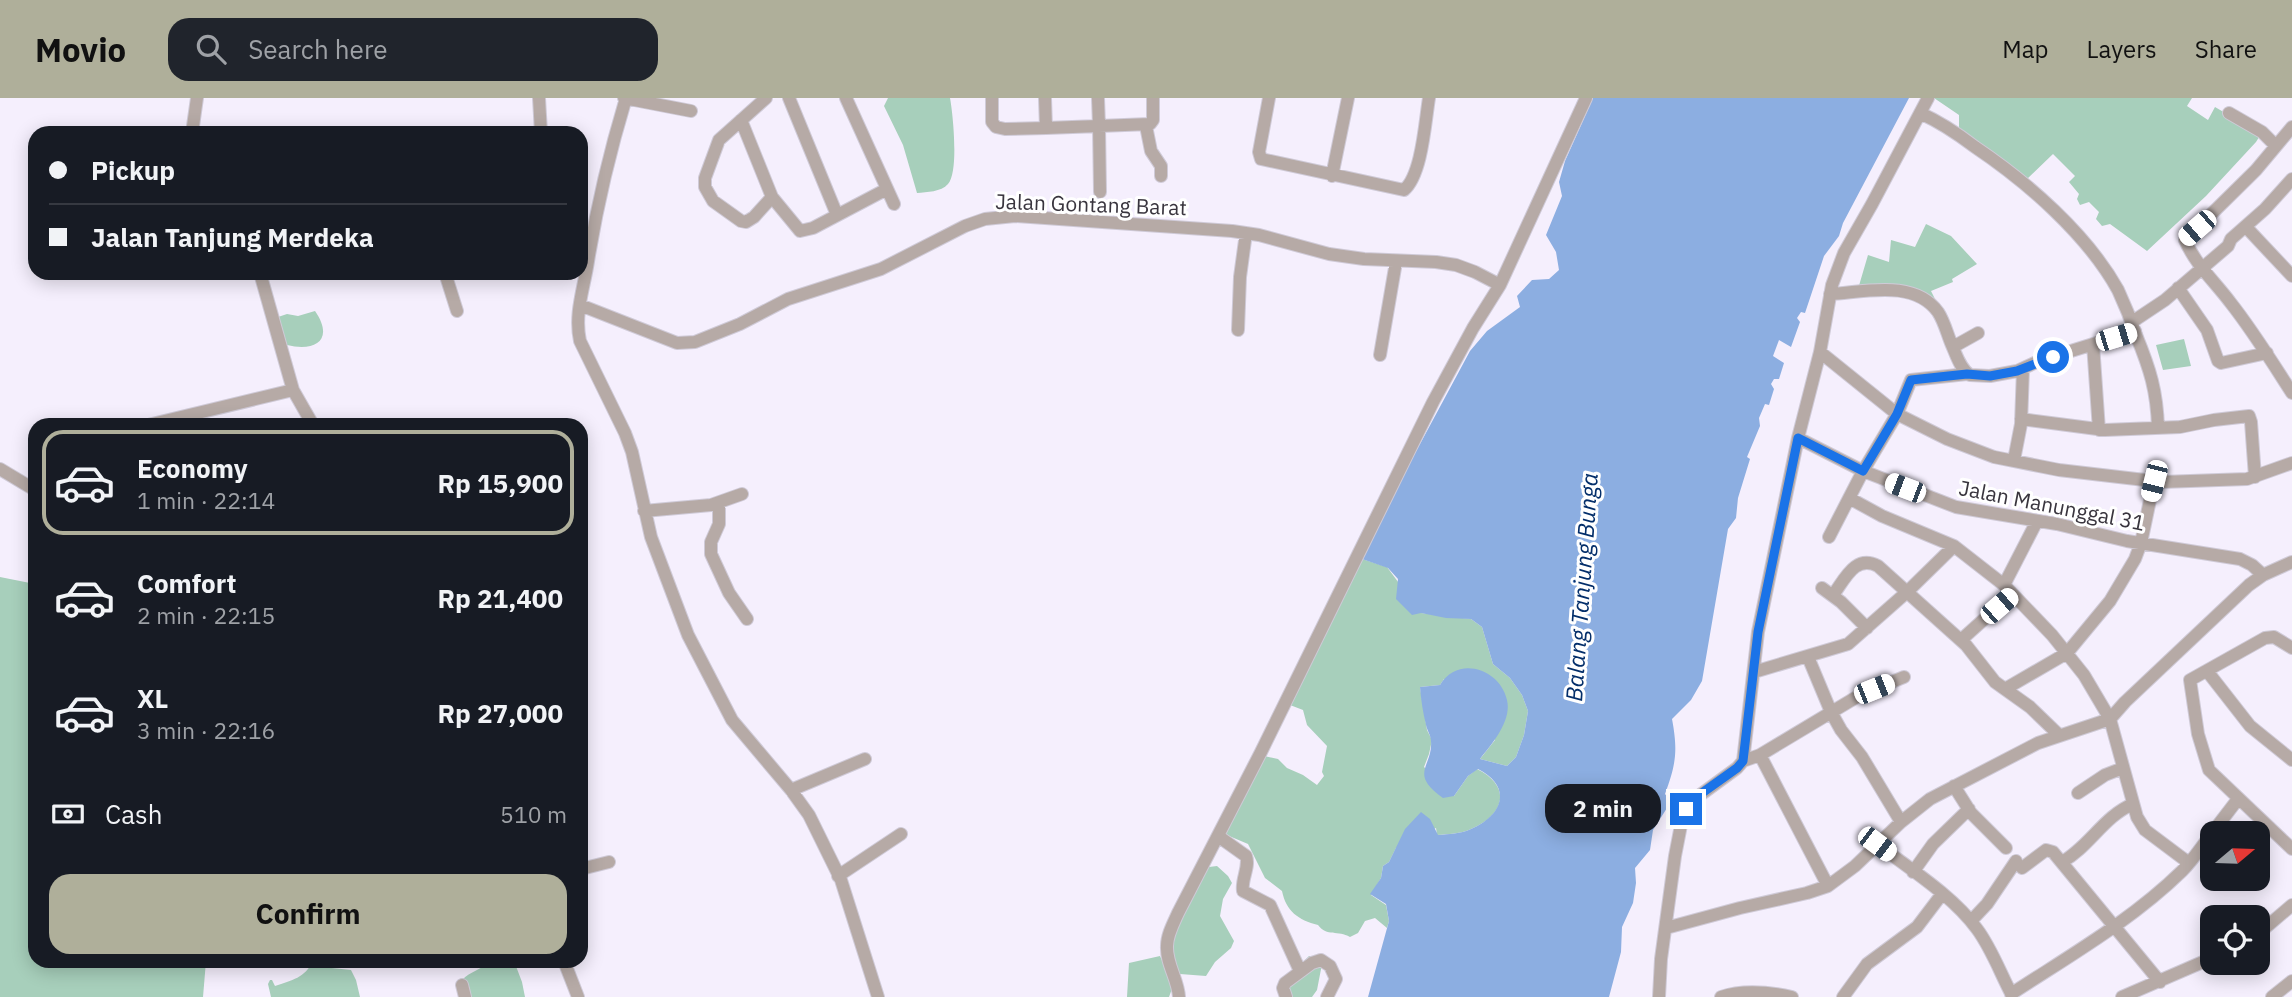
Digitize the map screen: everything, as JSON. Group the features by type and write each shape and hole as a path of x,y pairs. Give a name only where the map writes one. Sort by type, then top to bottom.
{"street":[{"path":"193,126 197,98"},
{"path":"539,98 541,126"},
{"path":"588,232 626,98 691,111"},
{"path":"766,98 725,133 716,146 705,178 705,187 713,201 746,222 772,197"},
{"path":"789,98 837,215"},
{"path":"846,98 894,204"},
{"path":"992,98 992,122 996,127 1005,129 1146,125 1153,120 1153,98"},
{"path":"1045,98 1046,128"},
{"path":"1098,98 1100,192"},
{"path":"1269,98 1260,158 1405,190 1416,167 1429,98"},
{"path":"1332,176 1348,98"},
{"path":"1179,997 1166,950 1178,913 1433,402 1500,285 1522,232 1586,98"},
{"path":"1743,761 1758,632 1836,271 1928,98"},
{"path":"1920,113 1957,133 1998,161 2035,192 2096,258 2118,291 2150,369 2158,428"},
{"path":"2229,113 2262,132 2276,145"},
{"path":"741,120 772,197 800,231 813,228 887,189"},
{"path":"1146,125 1151,152 1161,166 1161,176"},
{"path":"2292,127 2248,178 2186,237 2187,245 2267,353 2292,393"},
{"path":"1829,537 1863,471 1897,414 1911,380 1967,374 1990,376 2023,369 2133,327 2228,246 2231,239 2292,180"},
{"name":"Jalan Gontang Barat","path":"580,305 677,343 690,344 740,324 788,299 887,267 965,226 985,219 1015,216 1246,233 1329,254 1396,262 1456,265 1500,285"},
{"path":"2246,227 2292,276"},
{"path":"1238,330 1240,277 1246,233"},
{"path":"1380,355 1396,262"},
{"path":"262,280 293,390 309,418"},
{"path":"447,280 457,311"},
{"path":"582,280 578,332 580,341 632,452 651,537 688,635 721,701 743,735 791,790 808,815 838,876 878,997"},
{"path":"2178,288 2207,330 2218,361 2221,363 2267,353"},
{"path":"1830,295 1901,290 1912,292 1930,303 1937,311 1967,374"},
{"path":"1953,347 1978,333"},
{"path":"2093,344 2099,430"},
{"path":"1820,352 1897,414 1965,447 1994,457 2059,470 2154,481 2223,481 2255,477 2292,463"},
{"path":"2014,460 2021,419 2023,369"},
{"path":"177,418 293,390"},
{"path":"2021,419 2099,430 2186,427 2217,419 2249,416 2255,477"},
{"name":"Jalan Manunggal 31","path":"1798,438 1863,471 1956,507 2240,559 2263,575"},
{"path":"0,469 28,486"},
{"path":"2005,690 2067,653 2115,593 2141,543 2154,481"},
{"path":"644,511 719,503 742,494"},
{"path":"1849,498 1882,516 1954,546 2008,590 2067,653 2084,675 2110,719 2133,804 2145,830 2189,863"},
{"path":"719,503 719,524 711,542 712,554 729,593 747,619"},
{"path":"1961,640 2008,590 2037,521"},
{"path":"1754,672 1848,644 1954,546"},
{"path":"1867,628 1828,592 1857,564 1865,561 1881,568 1961,640 1995,682 2030,707 2059,735"},
{"path":"1666,928 1828,886 1855,866 1901,822 1930,799 2059,735 2110,719 2233,600 2263,575 2292,562"},
{"path":"2292,648 2269,637 2190,680 2198,734 2209,770 2292,849"},
{"path":"1808,657 1841,730 1867,764 1901,822"},
{"path":"2207,671 2250,726 2292,760"},
{"path":"1659,997 1661,959 1675,856 1686,809 1692,801 1743,761 1760,755 1860,695 1904,677"},
{"path":"1760,755 1828,886"},
{"path":"791,790 865,759"},
{"path":"2078,793 2105,775 2123,768"},
{"path":"1954,786 1969,809 2006,848"},
{"path":"2221,821 2238,799"},
{"path":"2062,862 2090,840 2117,812 2133,804"},
{"path":"1913,872 1933,844 1969,809"},
{"path":"838,876 901,834"},
{"path":"1218,836 1246,856 1248,861 1242,891 1266,901 1273,909 1300,971"},
{"path":"1877,844 1942,894 1971,921 1980,932 2012,996 2155,895 2189,863 2200,849"},
{"path":"1971,921 2019,864 2048,849 2062,862 2160,982"},
{"path":"588,867 609,862"},
{"path":"1843,997 1859,972 1876,956 1917,927 1942,894"},
{"path":"2270,924 2292,905"},
{"path":"1286,997 1283,985 1317,961 1331,966 1336,979 1327,997"},
{"path":"2122,997 2200,964"},
{"path":"567,968 578,997"},
{"path":"2272,997 2292,981"},
{"path":"1721,997 1771,992 1792,997"}],"green space":[{"path":"888,98 950,98 954,129 953,168 948,184 942,189 917,193 903,145 884,106"},
{"path":"1934,98 2192,98 2187,106 2208,120 2215,107 2261,134 2206,196 2147,251 2110,224 2102,226 2096,219 2099,212 2089,202 2080,205 2077,199 2079,194 2069,182 2075,176 2053,154 2025,181 1959,129 1959,115"},
{"path":"1926,224 1951,236 1977,264 1952,279 1953,282 1931,291 1935,299 1930,303 1909,286 1858,289 1868,255 1889,262 1891,240 1915,247"},
{"path":"315,311 323,330 319,342 306,347 287,345 278,317 287,314 298,316"},
{"path":"2184,339 2191,366 2163,370 2156,345"},
{"path":"1362,559 1387,567 1421,613 1471,619 1482,627 1493,664 1510,678 1522,695 1528,711 1524,735 1516,757 1507,766 1480,759 1495,740 1444,679 1440,685 1420,687 1427,730 1432,740 1424,767 1454,796 1468,776 1477,769 1496,784 1500,800 1491,816 1471,829 1437,835 1436,828 1396,848 1389,862 1383,866 1381,878 1371,895 1386,905 1389,921 1387,928 1375,918 1365,921 1358,933 1350,937 1325,931 1294,914 1286,904 1282,891 1265,878 1248,844 1222,833 1264,756 1278,759 1287,768 1317,785 1324,776 1322,772 1327,746 1307,725 1303,710 1290,705"},
{"path":"0,577 28,583 28,968 205,968 203,997 0,997"},
{"path":"1208,863 1209,867 1217,866 1232,883 1223,899 1220,916 1234,941 1206,976 1180,974 1167,948"},
{"path":"1160,956 1173,986 1169,997 1127,997 1129,963"},
{"path":"1309,956 1315,957 1322,964 1317,990 1312,997 1290,997 1284,981"},
{"path":"308,968 351,970 360,997 271,997 268,984 270,980 275,986"},
{"path":"481,968 517,968 525,997 461,997 462,980"}],"water":[{"name":"Balang Tanjung Bunga","path":"1593,98 1909,98 1843,223 1839,236 1824,256 1805,313 1801,312 1797,318 1800,322 1791,347 1779,340 1773,356 1784,363 1779,379 1774,379 1771,384 1774,389 1769,405 1765,404 1759,418 1760,426 1747,457 1750,459 1738,498 1736,518 1728,529 1702,681 1691,700 1672,719 1675,757 1665,794 1669,799 1667,808 1653,830 1650,850 1635,868 1633,903 1622,927 1621,952 1609,997 1368,997 1389,921 1386,904 1370,894 1405,829 1421,812 1430,819 1438,835 1463,832 1491,816 1500,800 1496,784 1478,769 1468,776 1454,796 1443,798 1427,782 1424,776 1431,741 1420,687 1440,685 1457,670 1467,668 1478,670 1496,680 1507,700 1507,716 1500,732 1480,759 1507,766 1516,757 1524,735 1528,711 1522,695 1510,678 1493,664 1482,627 1471,619 1421,613 1412,615 1396,599 1398,579 1388,568 1362,559 1392,496 1470,351 1487,331 1520,307 1517,296 1532,280 1549,279 1559,270 1556,252 1546,235 1562,196 1559,182 1565,161"}],"route":[{"path":"1686,809 1692,801 1743,761 1758,632 1798,438 1863,471 1897,414 1911,380 1967,374 1990,376 2017,371 2053,357"}]}
